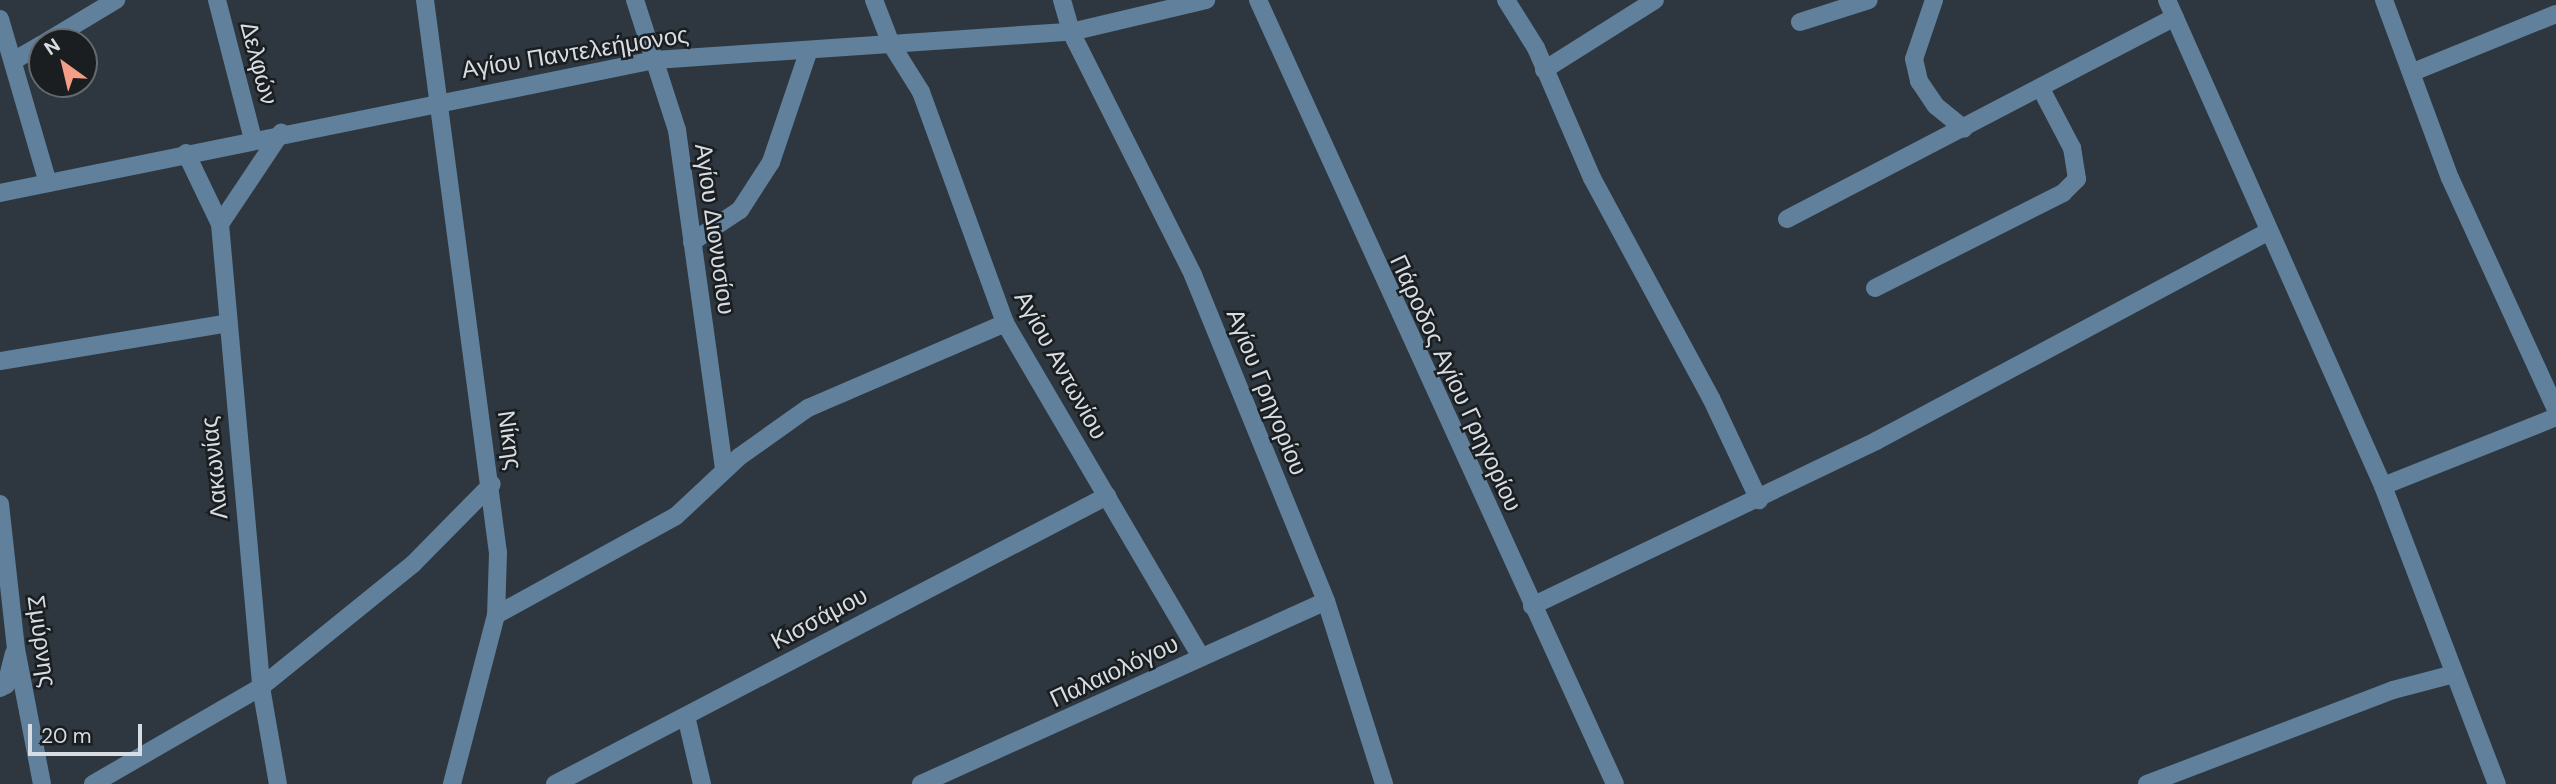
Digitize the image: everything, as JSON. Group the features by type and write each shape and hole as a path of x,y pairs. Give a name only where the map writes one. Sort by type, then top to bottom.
{"street":[{"path":"69,28 116,0"},
{"name":"Δελφών","path":"217,0 253,139"},
{"name":"Νίκης","path":"425,0 436,100 492,484 495,615 452,784"},
{"name":"Αγίου Διονυσίου","path":"635,0 677,130 724,470"},
{"name":"Αγίου Αντωνίου","path":"874,0 891,44 921,92 1005,323 1201,657"},
{"name":"Αγίου Γρηγορίου","path":"1062,0 1071,32 1193,275 1326,601 1384,784"},
{"name":"Αγίου Παντελεήμονος","path":"0,193 436,100 654,60 1071,32 1206,0"},
{"name":"Πάροδος Αγίου Γρηγορίου","path":"1258,0 1615,784"},
{"path":"1506,0 1544,70 1592,178 1711,398 1759,499"},
{"path":"1544,70 1655,0"},
{"path":"1800,22 1869,0"},
{"path":"1934,0 1914,59 1916,70 1936,106 1964,129"},
{"path":"2167,0 2383,486 2497,784"},
{"path":"2384,0 2413,72 2450,178 2556,410"},
{"path":"2413,72 2556,13"},
{"path":"1787,219 2175,17"},
{"path":"0,19 48,183"},
{"path":"692,242 740,210 771,162 809,50"},
{"path":"13,61 28,52"},
{"path":"1875,288 2063,193 2077,179 2080,168 2072,148 2041,89"},
{"path":"220,224 281,133"},
{"name":"Λακωνίας","path":"186,153 220,224 224,324 261,687 278,784"},
{"path":"1532,606 1759,499 2268,232"},
{"path":"495,615 676,516 724,470 808,408 1005,323"},
{"path":"0,361 224,324"},
{"path":"2383,486 2556,416"},
{"path":"93,784 261,687 413,564 492,484"},
{"name":"Κισσάμου","path":"555,784 1107,496"},
{"name":"Σμύρνης","path":"0,504 16,649 42,784"},
{"name":"Παλαιολόγου","path":"921,784 1326,601"},
{"path":"0,688 6,685 16,649"},
{"path":"2147,784 2393,690 2454,674"},
{"path":"686,716 702,784"}]}
